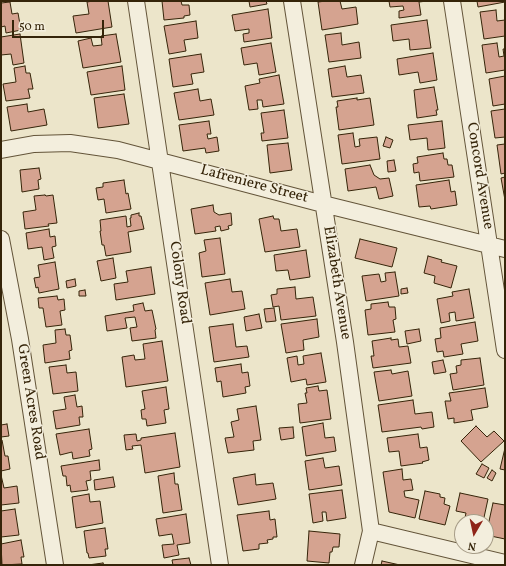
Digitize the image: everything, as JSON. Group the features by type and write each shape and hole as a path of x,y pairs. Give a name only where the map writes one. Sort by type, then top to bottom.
{"street":[{"name":"Colony Road","path":"136,1 220,565"},
{"name":"Elizabeth Avenue","path":"292,1 345,342 371,531 363,565"},
{"name":"Concord Avenue","path":"452,1 505,350"},
{"name":"Lafreniere Street","path":"1,150 34,144 70,142 118,150 323,204 505,249"},
{"name":"Green Acres Road","path":"1,239 21,347 56,565"},
{"path":"371,531 505,563"}],"building":[{"path":"108,1 112,27 76,33 73,16 89,14 87,2"},
{"path":"162,1 181,1 182,5 189,5 190,15 184,16 184,18 164,20"},
{"path":"249,1 266,1 267,4 250,7"},
{"path":"340,1 342,9 356,7 358,24 322,30 318,2"},
{"path":"389,1 427,1 419,2 421,15 399,18 399,11 404,10 403,6 390,7"},
{"path":"477,1 505,1 505,2 478,7"},
{"path":"10,2 12,14 18,13 21,30 6,33 5,26 1,27 1,3"},
{"path":"268,9 272,38 244,42 243,34 249,33 249,29 235,31 232,15"},
{"path":"496,10 497,21 505,20 505,36 484,39 480,12"},
{"path":"427,20 431,48 410,50 409,39 393,41 391,25"},
{"path":"196,21 198,38 184,40 186,51 169,54 164,26"},
{"path":"341,33 342,45 359,42 361,58 329,62 325,35"},
{"path":"20,34 24,63 13,65 11,54 1,55 1,37"},
{"path":"116,34 121,62 83,68 78,41 91,38 93,46 102,45 101,36"},
{"path":"271,43 276,72 259,75 257,63 244,65 241,48"},
{"path":"497,43 499,57 504,56 503,49 505,49 505,70 486,73 482,45"},
{"path":"433,53 437,80 420,83 418,72 399,75 397,59"},
{"path":"201,54 204,72 191,74 193,84 173,87 169,59"},
{"path":"25,66 26,73 30,73 33,89 28,89 30,98 6,101 3,84 16,82 14,68"},
{"path":"122,66 125,90 91,95 87,72"},
{"path":"345,66 347,77 361,75 364,93 332,97 328,69"},
{"path":"279,75 284,104 263,107 262,100 257,100 258,109 249,110 245,86 260,83 259,79"},
{"path":"505,76 505,104 493,106 489,79"},
{"path":"434,87 438,110 436,110 437,115 417,118 414,90"},
{"path":"198,89 200,101 211,99 214,115 179,120 174,93"},
{"path":"124,94 129,124 98,128 94,98"},
{"path":"357,98 357,100 370,98 374,125 339,130 336,107 338,107 337,101"},
{"path":"27,104 28,112 44,109 47,125 11,131 7,107"},
{"path":"505,109 505,137 495,138 491,111"},
{"path":"284,110 288,138 262,141 261,133 264,133 261,113"},
{"path":"209,121 211,134 207,134 208,139 217,137 219,151 206,153 205,148 183,151 179,125"},
{"path":"442,121 445,148 428,150 427,138 410,140 408,125"},
{"path":"353,133 355,147 360,146 359,139 377,137 380,159 342,164 338,135"},
{"path":"386,137 393,140 390,148 383,146"},
{"path":"288,143 292,170 270,173 267,145"},
{"path":"505,144 505,173 501,174 497,145"},
{"path":"443,153 444,159 447,159 448,165 452,165 454,177 420,181 419,172 414,173 413,164 418,163 417,157"},
{"path":"394,160 396,171 388,172 387,161"},
{"path":"370,165 374,175 380,179 389,178 393,196 379,199 376,187 348,191 345,169"},
{"path":"39,168 41,179 38,180 39,189 22,192 20,170"},
{"path":"505,177 505,200 501,178"},
{"path":"124,180 126,194 128,193 131,209 106,213 104,199 98,200 96,188 103,187 103,183"},
{"path":"449,180 451,192 455,191 457,205 431,209 430,206 419,207 416,185"},
{"path":"53,195 57,223 48,224 49,226 25,229 23,212 36,210 34,196"},
{"path":"213,205 214,212 219,215 231,213 232,225 228,226 229,229 221,231 220,226 215,227 216,231 195,234 191,209"},
{"path":"139,213 144,229 128,232 131,252 106,256 104,245 102,245 100,220 126,216 127,227 131,226 131,215"},
{"path":"273,216 274,219 279,219 281,231 297,229 300,247 265,252 259,219"},
{"path":"49,229 50,237 55,236 56,246 52,247 54,258 44,260 42,247 28,249 26,233"},
{"path":"220,238 225,274 202,277 199,253 206,251 204,240"},
{"path":"360,239 397,248 392,267 355,258"},
{"path":"306,250 310,277 290,280 288,270 276,271 274,255"},
{"path":"428,256 442,260 441,262 457,266 451,288 434,283 435,276 424,273"},
{"path":"113,258 116,278 101,281 97,261"},
{"path":"55,262 59,289 39,293 38,287 36,288 34,278 40,277 38,265"},
{"path":"151,267 155,294 116,300 114,284 128,282 126,271"},
{"path":"395,272 399,296 366,301 362,276 379,274 381,282 386,281 385,273"},
{"path":"75,279 76,286 67,288 66,281"},
{"path":"230,279 232,292 242,291 245,309 210,315 205,283"},
{"path":"295,287 296,299 313,297 316,316 281,320 279,306 273,307 271,295 277,294 277,289"},
{"path":"407,288 408,293 401,294 401,289"},
{"path":"469,289 474,318 456,321 455,312 449,313 450,321 441,323 437,299 453,296 452,292"},
{"path":"85,290 86,296 79,296 79,291"},
{"path":"57,296 58,300 64,299 65,310 60,311 62,325 46,327 43,308 39,308 38,298"},
{"path":"388,302 389,307 395,307 396,319 393,320 395,332 368,335 365,310 371,309 371,304"},
{"path":"143,303 145,311 152,310 156,329 156,338 132,341 130,328 137,327 135,317 125,318 127,328 107,331 105,316 134,311 133,305"},
{"path":"274,308 276,321 266,322 264,309"},
{"path":"259,314 262,328 246,331 244,317"},
{"path":"317,319 319,337 303,340 304,350 286,353 281,324"},
{"path":"475,322 478,341 461,344 463,354 444,357 443,351 437,352 435,339 441,338 440,328"},
{"path":"233,324 236,347 247,346 249,357 214,362 209,327"},
{"path":"65,329 66,335 70,335 72,350 69,351 70,359 45,363 43,345 56,343 55,330"},
{"path":"419,329 421,341 407,344 405,331"},
{"path":"391,338 391,340 398,339 399,347 408,346 411,363 373,368 371,356 374,356 372,341"},
{"path":"162,341 168,381 126,387 122,357 134,355 135,360 145,359 143,344"},
{"path":"321,353 326,382 307,385 306,379 291,382 287,358 297,356 298,365 304,364 303,356"},
{"path":"480,358 484,385 453,390 450,374 457,373 456,366 461,365 461,360"},
{"path":"443,360 446,372 434,374 432,362"},
{"path":"241,364 242,373 248,372 250,386 245,387 246,393 223,397 221,381 217,382 215,368"},
{"path":"66,365 67,373 76,372 78,391 53,394 49,367"},
{"path":"391,370 392,374 408,371 412,396 379,401 374,372"},
{"path":"318,386 319,391 327,390 331,419 300,423 298,404 307,403 305,393 307,393 306,388"},
{"path":"166,387 169,409 164,410 166,423 147,426 146,419 142,419 141,410 145,409 142,391"},
{"path":"485,388 488,407 471,410 473,420 454,423 454,418 448,419 445,401 451,401 449,393"},
{"path":"75,395 77,407 82,406 83,417 79,417 80,425 56,429 53,411 66,409 64,397"},
{"path":"413,400 415,414 432,412 434,427 422,429 421,427 382,432 378,405"},
{"path":"256,406 261,440 253,441 254,450 228,453 225,438 234,437 231,422 239,420 237,409"},
{"path":"323,423 325,438 334,437 336,451 306,456 302,427"},
{"path":"7,424 9,436 1,437 1,425"},
{"path":"476,426 487,437 494,431 504,441 481,462 461,441"},
{"path":"293,427 294,438 281,440 279,428"},
{"path":"89,429 92,449 89,450 90,456 73,459 72,452 60,455 56,434"},
{"path":"175,433 180,467 145,473 141,445 132,446 133,449 126,450 124,435 136,434 137,441 141,440 141,438"},
{"path":"418,434 420,448 427,447 429,460 422,462 423,463 401,466 399,451 389,452 387,438"},
{"path":"1,440 5,456 8,456 10,469 1,471"},
{"path":"505,448 505,470 500,469"},
{"path":"323,458 325,468 339,466 342,485 309,490 305,461"},
{"path":"99,460 100,470 90,471 91,480 86,481 88,490 71,492 70,485 67,486 66,476 63,476 61,466"},
{"path":"482,464 489,468 484,478 476,474"},
{"path":"402,469 403,480 411,479 413,490 404,491 405,497 419,500 415,518 389,512 383,472"},
{"path":"492,470 496,473 492,481 487,478"},
{"path":"174,473 175,484 178,484 182,510 163,513 158,476"},
{"path":"255,474 256,485 273,483 276,499 238,505 233,478"},
{"path":"1,475 4,488 17,486 19,503 1,505"},
{"path":"113,477 115,487 95,490 94,480"},
{"path":"342,490 346,518 327,521 326,512 322,512 323,521 313,523 309,494"},
{"path":"425,491 440,494 440,497 445,498 444,504 450,506 445,525 419,519"},
{"path":"460,493 488,499 485,514 466,514 456,511"},
{"path":"89,494 90,502 100,501 103,523 76,528 72,497"},
{"path":"493,503 505,505 505,539 494,537 494,514 491,514"},
{"path":"15,509 19,535 1,537 1,511"},
{"path":"269,511 270,520 275,519 277,537 267,540 268,543 259,544 259,549 243,551 237,515"},
{"path":"186,514 190,543 177,545 179,555 164,558 162,545 174,544 172,534 159,536 156,519"},
{"path":"105,528 108,549 105,549 106,556 89,558 84,531"},
{"path":"309,531 340,534 339,547 333,547 332,552 330,552 329,563 307,561"},
{"path":"21,540 24,557 21,557 22,564 2,565 1,544"},
{"path":"189,558 191,565 173,565 172,560"},
{"path":"382,561 400,565 381,565"},
{"path":"103,563 104,565 88,565"}]}
